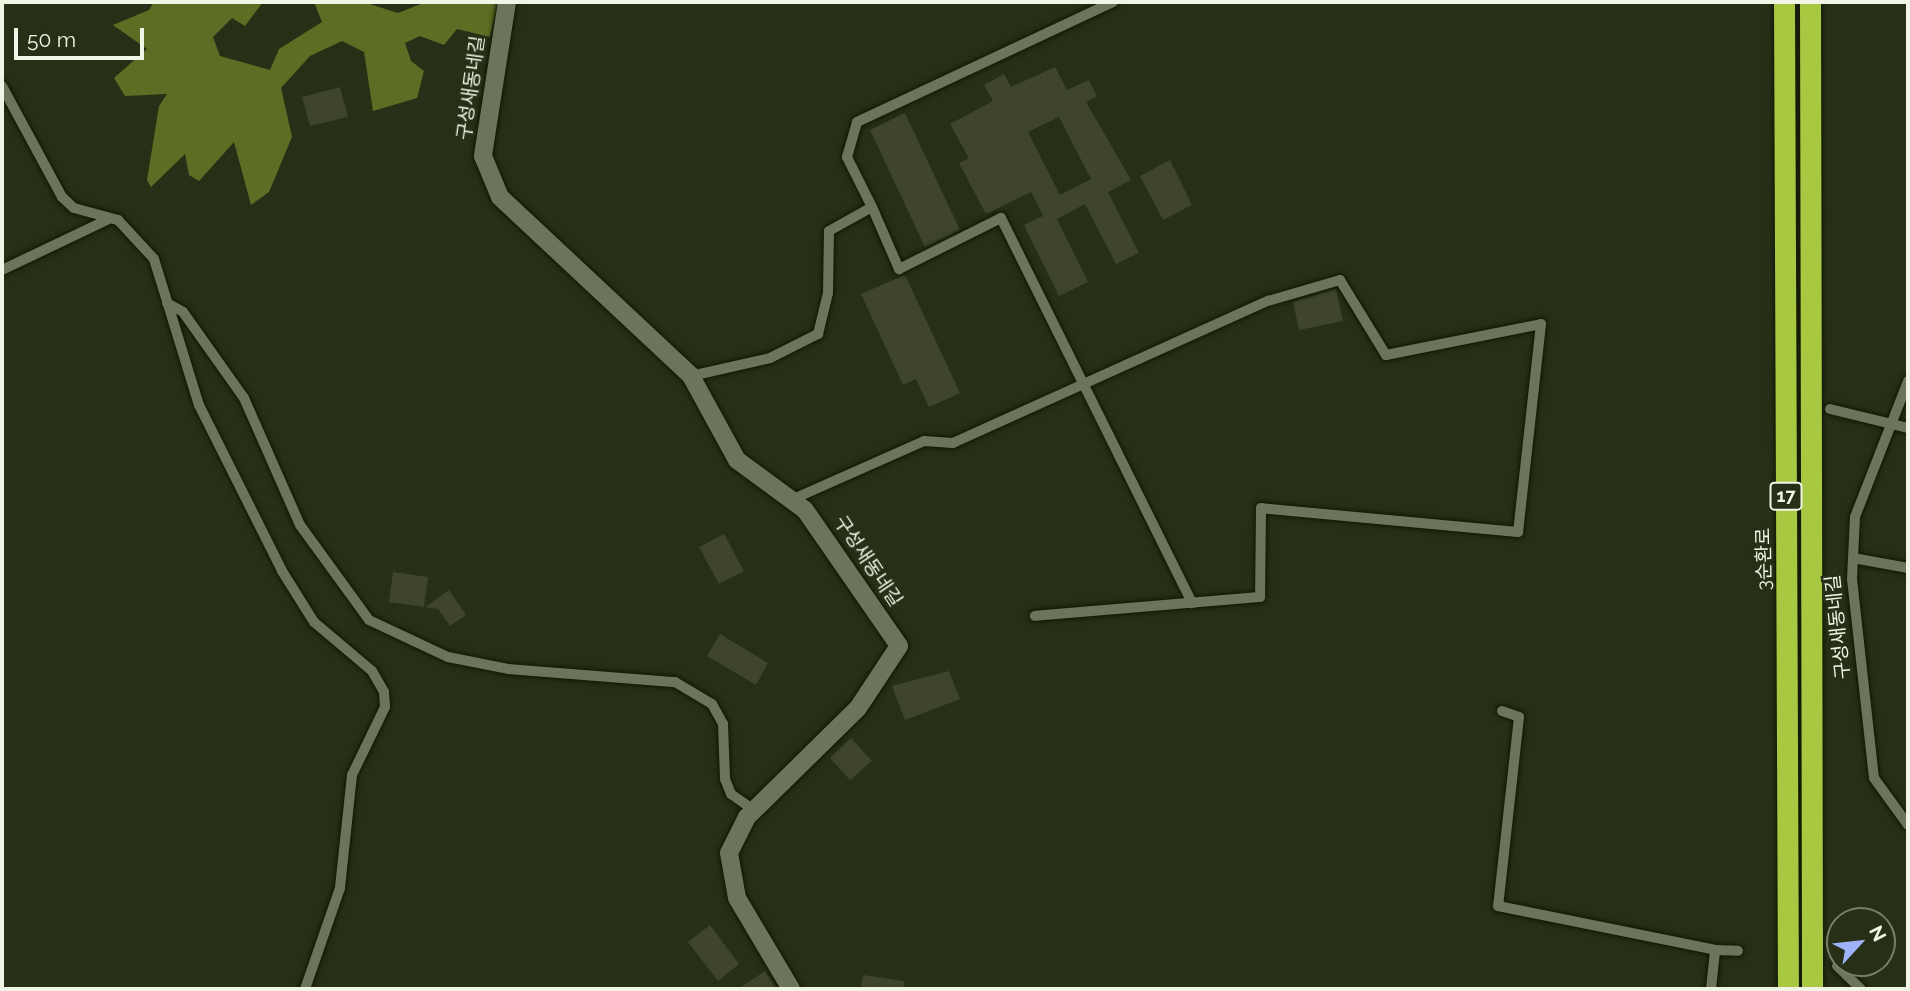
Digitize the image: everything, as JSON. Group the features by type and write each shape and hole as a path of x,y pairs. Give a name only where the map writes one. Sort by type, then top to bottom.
{"highway":[{"name":"3순환로","path":"1784,2 1788,989"},
{"name":"17","path":"1810,2 1812,989"}],"street":[{"name":"구성새동네길","path":"507,2 483,156 499,198 691,376 737,460 791,500 832,542 899,646 858,708 755,811 729,853 737,898 791,989"}],"lane":[{"path":"1113,2 857,122 847,157 899,269 1001,218 1086,383 1192,603"},
{"path":"2,86 62,197 74,208 109,219 138,235 154,259 199,405 282,571 314,622 372,671 384,692 385,707 352,775 340,888 305,989"},
{"path":"691,376 758,362 818,334 828,293 829,231 872,207"},
{"path":"2,270 109,219"},
{"path":"791,500 924,441 953,443 1268,301 1340,280 1386,355 1541,324 1518,533 1261,508 1260,597 1035,616"},
{"path":"167,303 183,312 244,398 300,525 369,620 448,657 508,669 675,682 712,704 723,724 724,779 732,794 755,811"},
{"name":"구성새동네길","path":"1908,381 1855,517 1853,558 1874,778 1908,825"},
{"path":"1830,409 1891,420 1908,428"},
{"path":"1853,558 1908,568"},
{"path":"1502,711 1519,718 1499,906 1716,950 1738,951"},
{"path":"1711,989 1716,950"}],"green space":[{"path":"154,2 263,2 245,26 232,18 213,37 220,56 270,70 279,49 322,22 314,2 363,2 398,13 426,2 498,2 490,37 457,29 444,45 420,36 405,43 411,61 424,71 417,98 373,111 364,52 342,41 310,56 281,88 292,137 269,192 251,205 234,142 199,181 189,175 185,154 151,187 147,180 159,106 167,94 125,96 114,78 147,49 113,25 149,10"}],"building":[{"path":"1055,67 1067,90 1089,80 1097,96 1086,102 1131,180 1108,192 1139,253 1116,264 1085,204 1057,219 1088,282 1059,296 1024,225 1043,216 1031,192 986,214 959,163 969,158 950,124 993,101 984,85 1004,74 1011,87","holes":["1059,117 1091,179 1060,195 1028,132"]},
{"path":"340,87 348,117 310,126 302,97"},
{"path":"905,113 960,230 925,247 870,130"},
{"path":"1170,160 1192,205 1163,220 1140,176"},
{"path":"905,275 960,393 929,407 916,379 903,385 861,294"},
{"path":"1336,289 1343,321 1299,330 1293,302"},
{"path":"724,534 744,571 719,584 699,547"},
{"path":"393,572 428,577 424,607 389,602"},
{"path":"449,590 466,615 450,626 438,609 425,607"},
{"path":"720,634 768,663 756,685 707,656"},
{"path":"949,671 960,699 905,720 892,686"},
{"path":"851,738 872,761 850,780 830,758"},
{"path":"710,925 739,964 718,981 688,942"},
{"path":"765,971 777,989 738,989"},
{"path":"863,975 904,981 904,989 861,989"}]}
